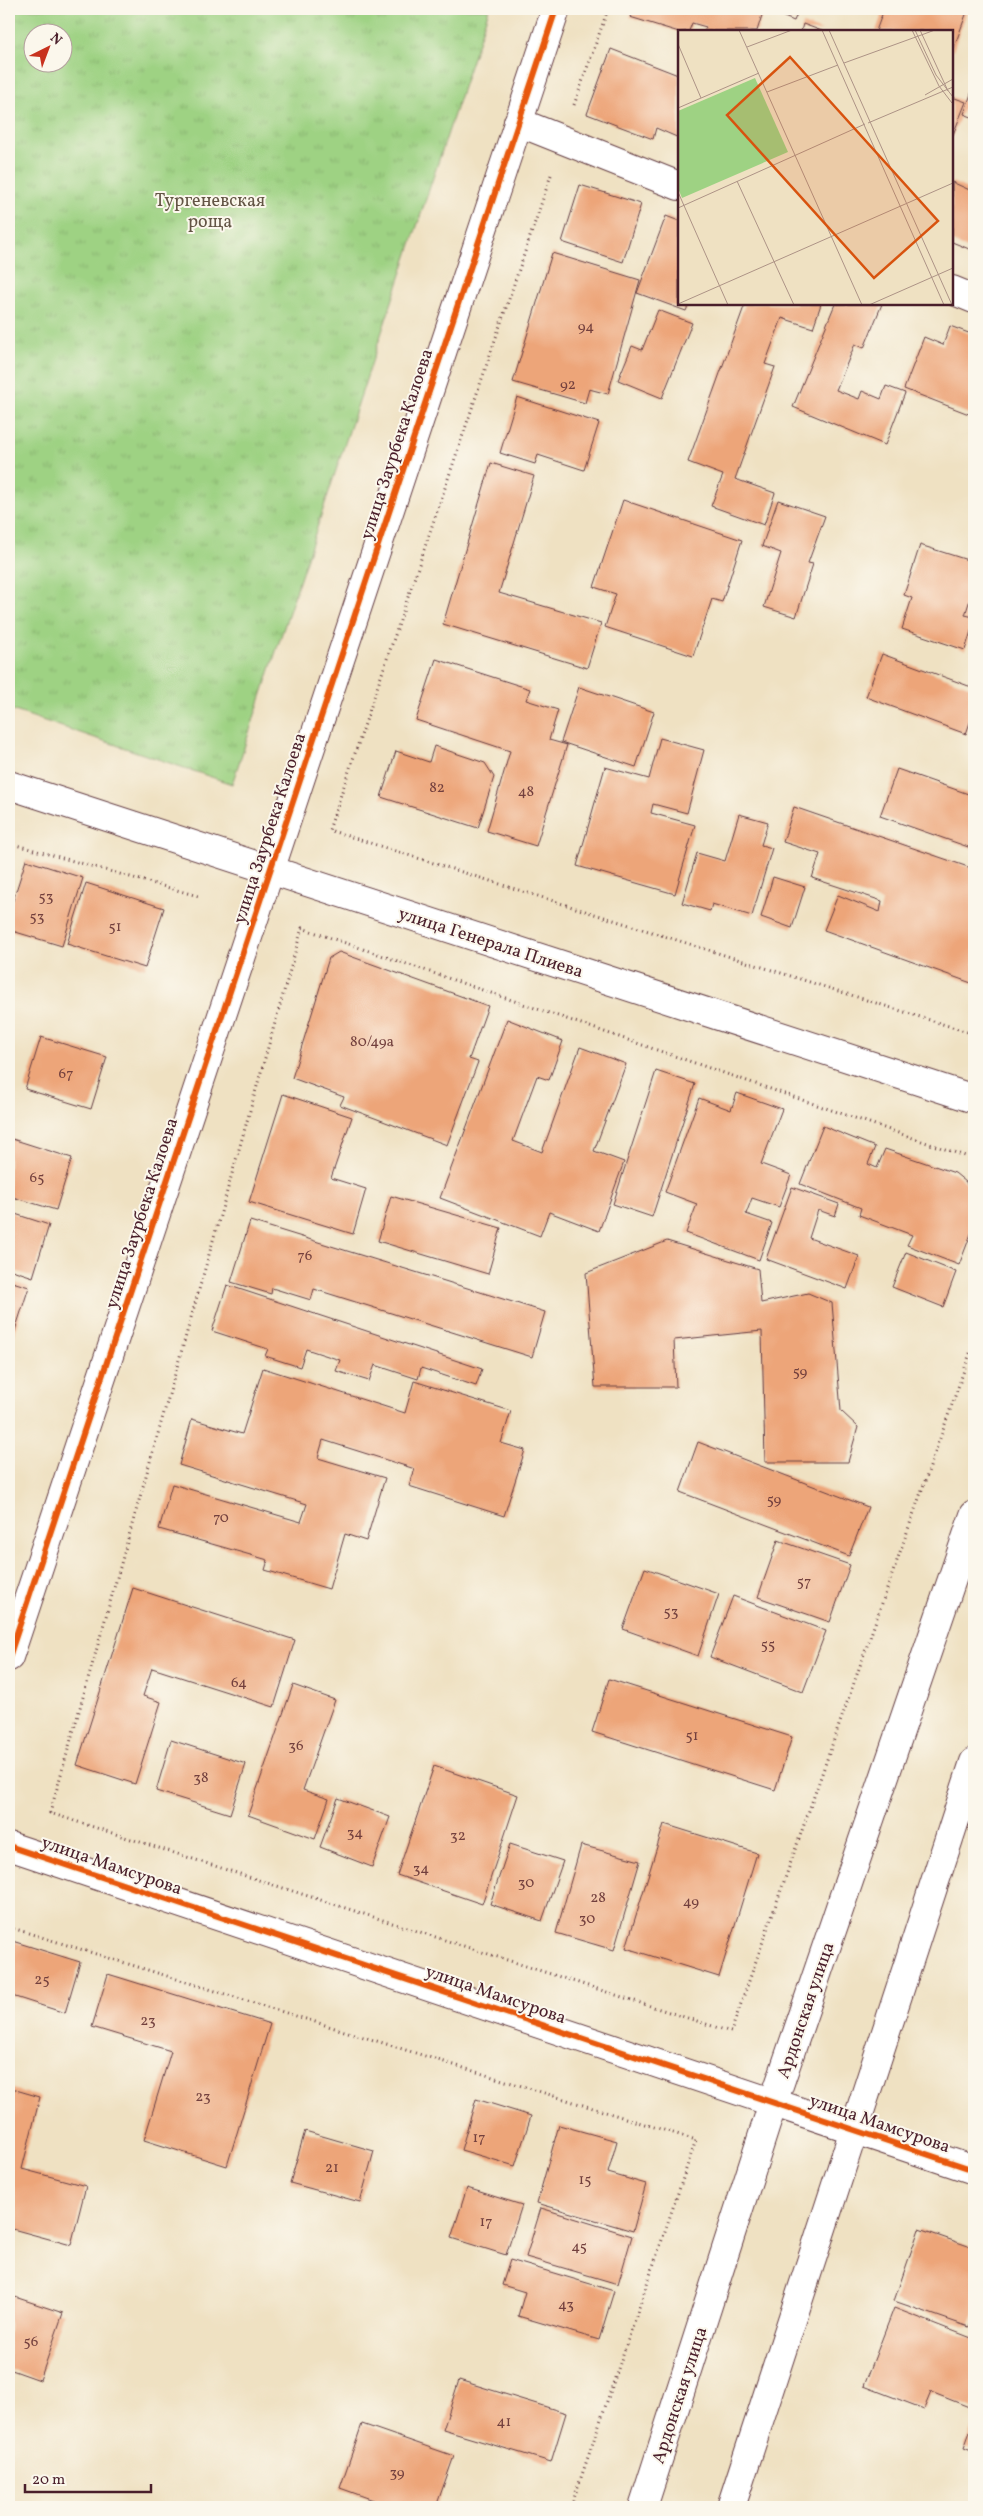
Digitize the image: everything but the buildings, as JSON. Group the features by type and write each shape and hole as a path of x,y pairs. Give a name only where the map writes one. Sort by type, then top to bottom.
{"street":[{"name":"улица Заурбека Калоева","path":"9,1657 556,9"},
{"path":"518,122 678,186"},
{"path":"953,290 974,299"},
{"name":"улица Генерала Плиева","path":"9,786 974,1099"},
{"name":"Ардонская улица","path":"643,2507 773,2102 974,1515"},
{"path":"731,2507 974,1762"},
{"name":"улица Мамсурова","path":"9,1846 974,2170"}],"path":[{"path":"572,113 608,9"},
{"path":"552,174 329,830 974,1034"},
{"path":"9,843 198,896"},
{"path":"974,1159 302,928 50,1813 731,2032 974,1342"},
{"path":"9,1927 696,2140 571,2507"}],"green space":[{"name":"Тургеневская роща","path":"9,9 489,9 232,784 9,709"}],"cycle path":[{"path":"9,1657 556,9"},
{"path":"9,1846 974,2170"}]}
